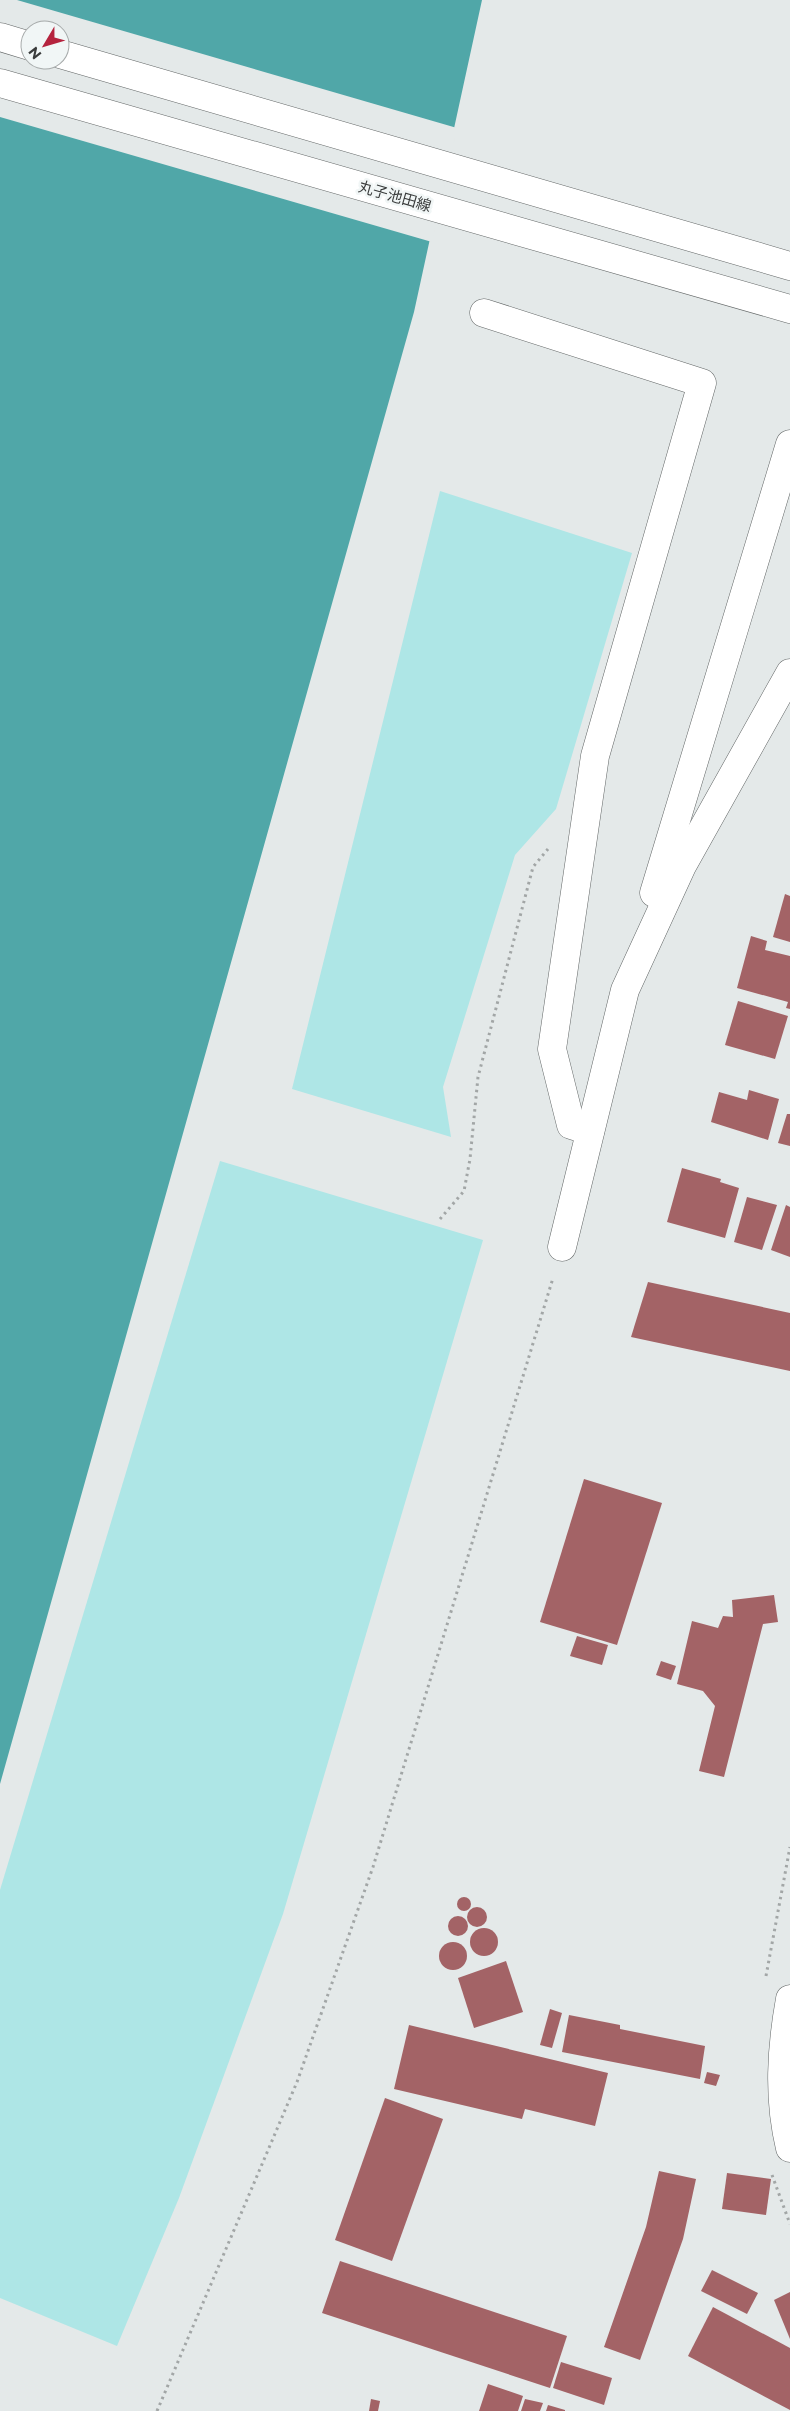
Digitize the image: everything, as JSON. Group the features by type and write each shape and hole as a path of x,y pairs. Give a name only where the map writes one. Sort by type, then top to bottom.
{"street":[{"path":"0,37 20,43"},
{"path":"70,57 790,266"},
{"name":"丸子池田線","path":"0,83 790,309"},
{"path":"484,313 702,383 595,756 552,1049 571,1125 590,1131"},
{"path":"562,1247 625,990 790,444"},
{"path":"625,990 682,866 790,673"},
{"path":"790,1999 780,2079 785,2126 790,2148"}],"path":[{"path":"440,1219 464,1190 470,1159 478,1076 533,867 549,848"},
{"path":"157,2411 297,2082 373,1867 562,1247"}],"shaded area":[{"path":"0,0 482,0 414,312 0,1784"},
{"path":"440,491 632,553 556,809 515,855 443,1087 451,1137 292,1089"},
{"path":"220,1161 483,1240 283,1914 179,2198 117,2346 0,2298 0,1890"}],"pier":[{"path":"0,0 17,0 457,128 432,242 0,117"}],"building":[{"path":"785,894 790,896 790,942 773,937"},
{"path":"751,936 767,941 765,950 790,956 790,1009 786,1008 788,1002 737,988"},
{"path":"738,1001 788,1016 775,1059 725,1045"},
{"path":"749,1090 779,1099 768,1140 711,1122 719,1092 747,1100"},
{"path":"787,1114 790,1114 790,1146 778,1143"},
{"path":"682,1168 721,1179 720,1182 739,1188 725,1238 667,1222"},
{"path":"747,1197 777,1205 762,1250 734,1242"},
{"path":"786,1205 790,1207 790,1257 771,1250"},
{"path":"648,1282 790,1313 790,1371 631,1337"},
{"path":"584,1479 662,1503 617,1645 540,1622"},
{"path":"774,1595 778,1622 763,1624 724,1777 699,1771 715,1706 703,1691 677,1684 692,1621 718,1628 723,1616 733,1617 732,1600"},
{"path":"577,1636 608,1645 602,1665 570,1656"},
{"path":"661,1661 676,1666 671,1680 656,1675"},
{"path":"461,1897 467,1897 471,1904 467,1911 461,1911 457,1907 457,1901"},
{"path":"473,1907 481,1907 487,1913 487,1921 481,1927 473,1927 467,1921 467,1913"},
{"path":"458,1916 465,1919 468,1926 465,1933 458,1936 451,1933 448,1926 451,1919"},
{"path":"484,1928 494,1932 498,1942 494,1952 484,1956 474,1952 470,1942 474,1932"},
{"path":"453,1942 463,1946 467,1956 463,1966 453,1970 443,1966 439,1956 443,1946"},
{"path":"506,1961 523,2012 474,2028 458,1978"},
{"path":"550,2009 562,2013 552,2048 540,2045"},
{"path":"569,2015 620,2025 620,2029 705,2046 700,2079 562,2052"},
{"path":"409,2025 608,2073 595,2126 525,2109 522,2119 394,2089"},
{"path":"707,2072 720,2075 716,2086 704,2083"},
{"path":"385,2098 443,2119 392,2261 335,2240"},
{"path":"659,2171 696,2179 683,2239 640,2360 604,2347 646,2227"},
{"path":"727,2173 771,2179 766,2215 722,2209"},
{"path":"340,2261 567,2336 550,2388 322,2313"},
{"path":"712,2270 758,2293 747,2314 701,2291"},
{"path":"790,2292 790,2339 774,2300"},
{"path":"713,2307 790,2348 790,2410 688,2356"},
{"path":"561,2362 612,2378 604,2405 553,2388"},
{"path":"488,2384 523,2396 518,2411 479,2411"},
{"path":"371,2399 380,2401 378,2411 369,2411"},
{"path":"525,2399 543,2403 540,2411 521,2411"},
{"path":"548,2405 565,2410 565,2411 546,2411"}]}
